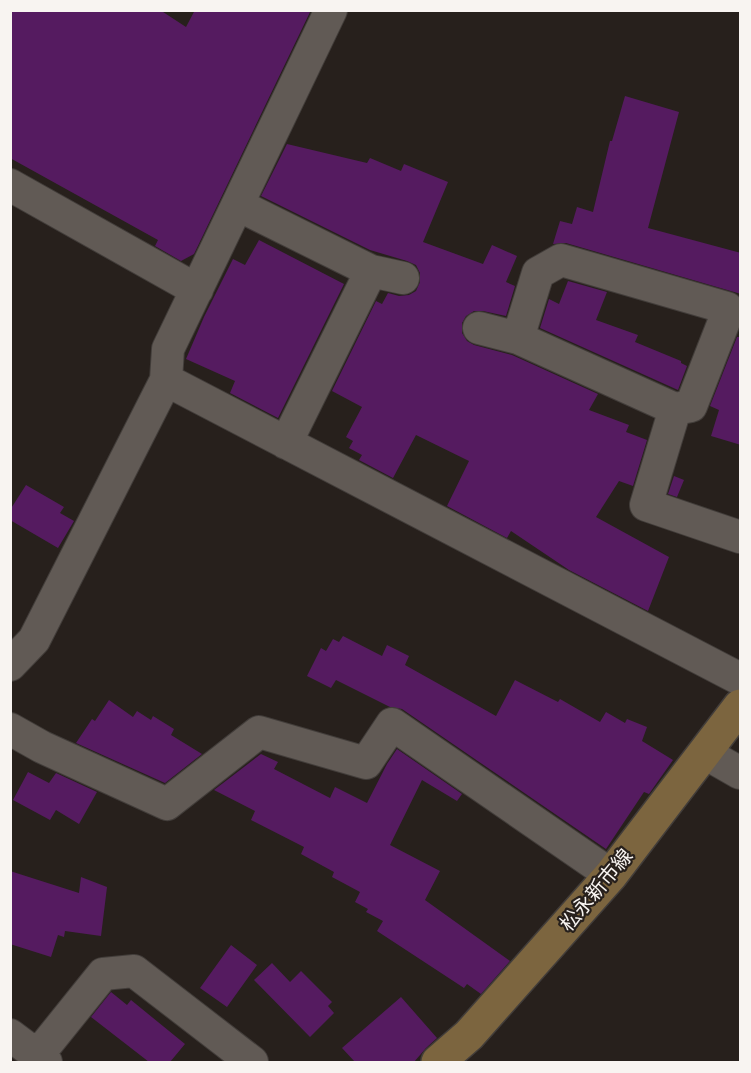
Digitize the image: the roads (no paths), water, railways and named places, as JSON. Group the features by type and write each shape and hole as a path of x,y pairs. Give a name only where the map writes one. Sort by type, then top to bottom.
{"main road":[{"name":"松永新市線","path":"454,1057 470,1035 611,875 741,705"}],"street":[{"path":"10,665 34,640 166,380 168,348 331,10"},
{"path":"10,185 197,290"},
{"path":"238,205 371,272 403,278"},
{"path":"478,328 518,338 675,409 691,406 725,319 727,308 561,260 538,273 518,338"},
{"path":"286,443 371,272"},
{"path":"166,380 741,679"},
{"path":"675,409 646,505 741,537"},
{"path":"10,729 42,747 167,804 259,732 366,763 392,724 611,875"},
{"path":"705,753 741,773"},
{"path":"10,1035 41,1059 103,974 134,970 252,1062"}]}
